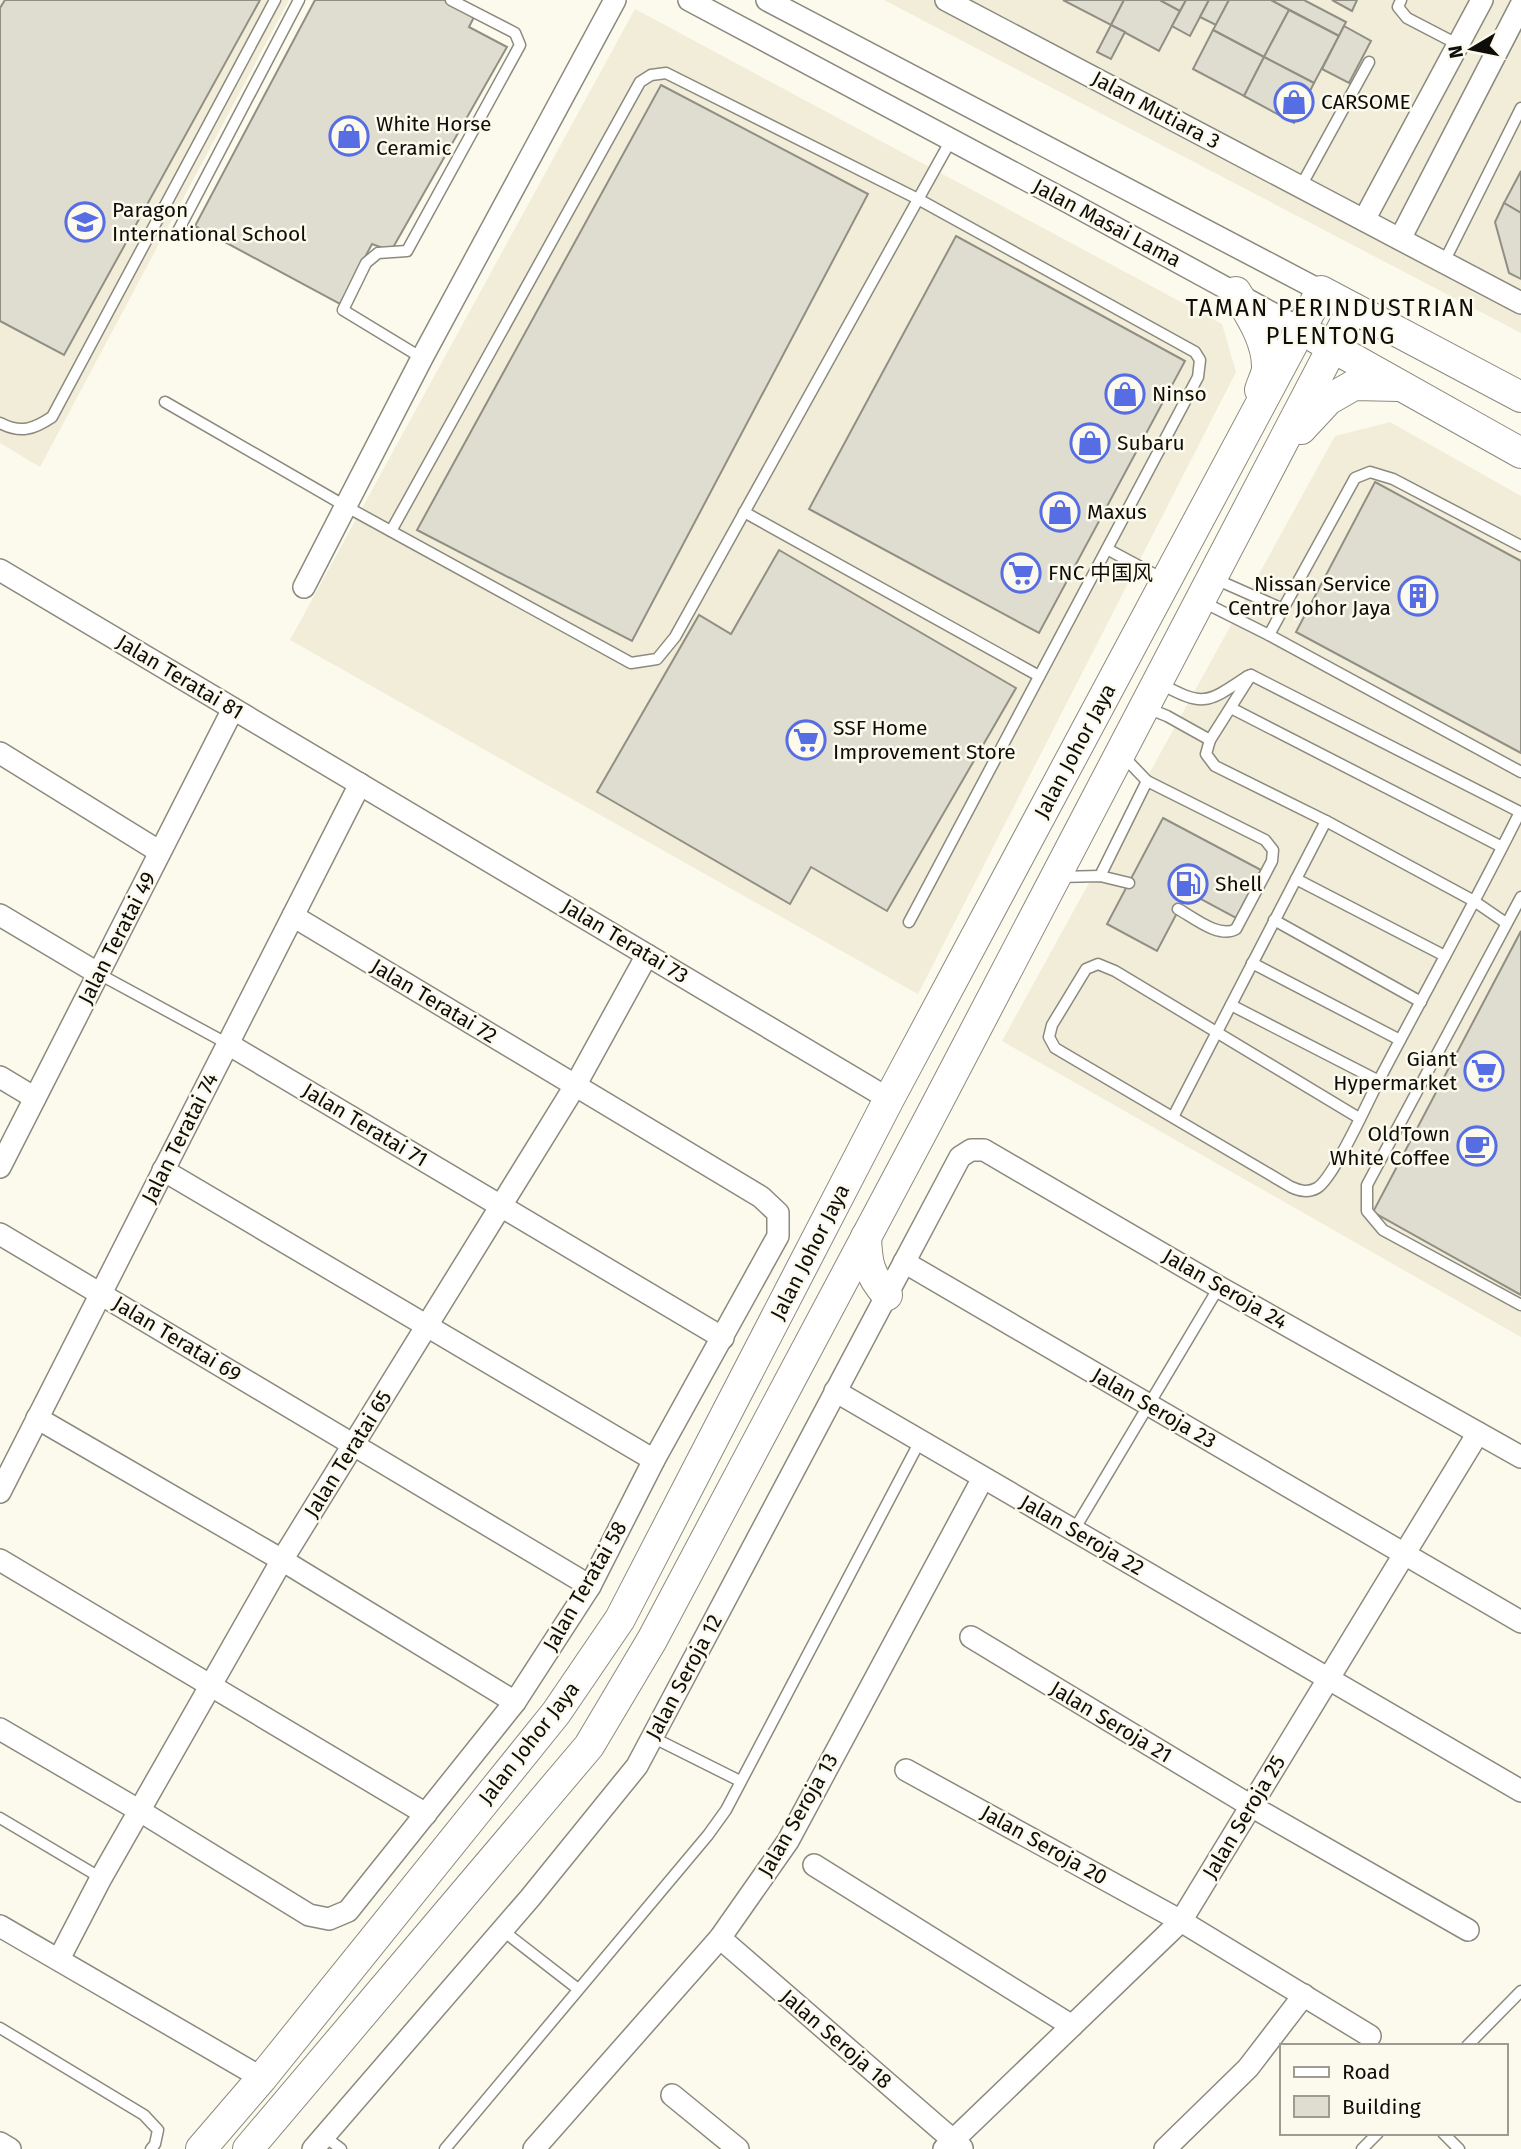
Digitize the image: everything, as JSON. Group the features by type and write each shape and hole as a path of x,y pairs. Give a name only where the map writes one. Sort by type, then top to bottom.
{"main road":[{"name":"Jalan Masai Lama","path":"1321,291 1521,397"},
{"name":"Jalan Johor Jaya","path":"201,2149 262,2078 556,1713 620,1619 889,1098 1321,291"},
{"path":"1236,292 1253,318 1265,349 1267,371 1243,436"},
{"name":"Jalan Johor Jaya","path":"248,2149 589,1746 652,1640 1056,877 1353,308"},
{"name":"Jalan Masai Lama","path":"1301,329 1521,453"},
{"path":"1275,457 1328,400 1354,385 1402,386"},
{"path":"866,1237 867,1263 874,1281 887,1295"}],"street":[{"path":"304,587 422,358 615,0"},
{"name":"Jalan Masai Lama","path":"689,0 1301,329"},
{"name":"Jalan Masai Lama","path":"767,0 1321,291"},
{"name":"Jalan Mutiara 3","path":"946,0 1521,303"},
{"path":"1364,220 1482,0"},
{"path":"1400,239 1521,5"},
{"path":"1070,203 1088,168"},
{"name":"Jalan Teratai 81","path":"0,570 360,784"},
{"name":"Jalan Teratai 49","path":"0,1167 233,709"},
{"path":"0,753 160,852"},
{"name":"Jalan Teratai 73","path":"360,784 889,1098"},
{"name":"Jalan Teratai 74","path":"0,1492 360,784"},
{"path":"0,915 99,974"},
{"name":"Jalan Teratai 72","path":"293,916 761,1197 778,1213"},
{"name":"Jalan Teratai 65","path":"59,1959 101,1878 282,1560 575,1086 647,955"},
{"name":"Jalan Teratai 71","path":"228,1044 723,1338"},
{"path":"0,1077 35,1098"},
{"name":"Jalan Seroja 12","path":"326,2145 637,1766 960,1157 971,1150"},
{"name":"Jalan Seroja 24","path":"971,1150 984,1150 1219,1287 1521,1457"},
{"path":"163,1170 654,1460"},
{"name":"Jalan Teratai 58","path":"140,1811 309,1915 329,1919 348,1911 514,1702 590,1586 654,1460 778,1236 778,1213"},
{"name":"Jalan Teratai 69","path":"0,1234 590,1586"},
{"name":"Jalan Seroja 23","path":"904,1262 1521,1622"},
{"name":"Jalan Seroja 22","path":"835,1391 1521,1791"},
{"path":"37,1418 282,1560 514,1702"},
{"name":"Jalan Seroja 25","path":"954,2146 1072,2025 1181,1921 1478,1433"},
{"name":"Jalan Seroja 13","path":"534,2149 720,1938 788,1841 983,1478"},
{"path":"0,1560 426,1814"},
{"name":"Jalan Seroja 21","path":"971,1637 1251,1806 1468,1930"},
{"path":"0,1729 140,1811"},
{"name":"Jalan Seroja 20","path":"906,1769 1181,1921 1370,2036"},
{"path":"814,1865 1072,2025"},
{"path":"0,1926 262,2078"},
{"name":"Jalan Seroja 18","path":"720,1938 954,2146"},
{"path":"1165,2149 1248,2068 1304,1996"},
{"path":"672,2095 737,2149"},
{"path":"0,2143 10,2149"}],"lane":[{"path":"0,423 11,429 34,428 52,417 275,0"},
{"path":"178,231 299,0"},
{"path":"422,358 344,310 366,262 378,253 407,251 520,45 515,33 451,0"},
{"path":"1401,0 1398,7 1407,18 1459,45"},
{"path":"1301,186 1369,62"},
{"path":"391,531 640,82 651,75 666,73 918,199 1195,352 1200,360 1198,377 909,922"},
{"path":"1444,262 1521,108"},
{"path":"165,402 347,507 631,663 657,659 675,637 951,140"},
{"path":"1269,635 1355,478 1370,472 1393,479 1521,546"},
{"path":"744,512 1039,676"},
{"path":"1107,549 1166,580"},
{"path":"1206,589 1283,609"},
{"path":"1206,589 1269,635 1521,772"},
{"path":"1151,695 1186,697 1199,701 1212,697 1251,675"},
{"path":"1251,675 1210,740 1206,754 1215,766 1326,821 1474,901 1506,923"},
{"path":"1251,675 1520,813 1334,1166 1318,1188 1304,1192 1291,1187 1055,1048 1049,1037 1052,1025 1086,969 1098,964 1115,971 1359,1118"},
{"path":"1151,695 1167,716 1210,740"},
{"path":"1231,708 1502,847"},
{"path":"1121,753 1147,781 1265,840 1273,850 1272,861 1236,929 1230,932 1219,931 1178,909"},
{"path":"1100,876 1147,781"},
{"path":"1172,1117 1326,821"},
{"path":"1056,877 1100,876 1129,883"},
{"path":"1296,879 1445,956"},
{"path":"1521,897 1367,1185 1367,1211 1383,1230 1521,1305"},
{"path":"1274,920 1421,1002"},
{"path":"1252,963 1400,1040"},
{"path":"99,974 228,1044"},
{"path":"1231,1005 1379,1081"},
{"path":"1074,1530 1219,1287"},
{"path":"445,2149 726,1810 920,1441"},
{"path":"652,1737 740,1781"},
{"path":"0,1818 101,1878"},
{"path":"502,1930 578,1989"},
{"path":"1469,2044 1521,1992"},
{"path":"0,2028 144,2115 158,2130 151,2149"},
{"path":"1362,2149 1376,2135"},
{"path":"1445,2135 1459,2149"}],"shaded area":[{"name":"Paragon International School","path":"0,0 289,0 40,467 0,443"},
{"path":"884,0 1521,0 1521,333"},
{"path":"635,9 1222,324 1236,372 918,994 290,640"},
{"path":"1390,422 1521,496 1521,1337 1002,1041 1335,436"}],"building":[{"name":"Paragon International School","path":"5,0 260,0 64,355 0,321 0,8"},
{"name":"White Horse Ceramic","path":"315,0 456,0 477,11 469,27 507,47 391,251 372,244 340,304 195,226"},
{"path":"1063,0 1124,0 1111,25"},
{"path":"1124,0 1160,0 1180,11 1159,51 1111,25"},
{"path":"1160,0 1186,0 1180,11"},
{"path":"1186,0 1209,0 1190,36 1172,26"},
{"path":"1209,0 1229,0 1216,25 1200,17"},
{"path":"1229,0 1271,0 1289,10 1264,57 1213,30"},
{"path":"1271,0 1304,0 1346,22 1339,36"},
{"path":"1332,0 1357,0 1352,11"},
{"path":"1289,10 1339,36 1314,83 1264,57"},
{"path":"1111,25 1125,32 1111,59 1097,52"},
{"path":"1344,26 1371,41 1349,83 1322,69"},
{"path":"1213,30 1264,57 1244,96 1193,69"},
{"path":"1264,57 1314,83 1294,123 1244,96"},
{"path":"661,85 868,194 632,641 417,530"},
{"path":"1521,171 1521,213 1504,203"},
{"path":"1504,203 1521,213 1521,279 1509,273 1495,222"},
{"path":"956,236 1185,361 1039,633 809,509"},
{"name":"Nissan Service Centre Johor Jaya","path":"1375,482 1521,561 1521,753 1296,632"},
{"name":"SSF Home Improvement Store","path":"779,550 1016,688 887,911 811,867 790,904 597,792 699,615 731,634"},
{"path":"1163,818 1261,870 1236,918 1188,892 1157,951 1107,924"},
{"name":"Giant Hypermarket","path":"1521,931 1521,1295 1373,1212"}],"place":[{"name":"CARSOME","path":"1294,102"},
{"name":"White Horse Ceramic","path":"349,136"},
{"name":"Paragon International School","path":"85,222"},
{"name":"Ninso","path":"1125,394"},
{"name":"Subaru","path":"1090,443"},
{"name":"Maxus","path":"1060,512"},
{"name":"FNC 中国风","path":"1021,573"},
{"name":"Nissan Service Centre Johor Jaya","path":"1418,596"},
{"name":"SSF Home Improvement Store","path":"806,740"},
{"name":"Shell","path":"1188,884"},
{"name":"Giant Hypermarket","path":"1484,1071"},
{"name":"OldTown White Coffee","path":"1477,1146"}],"district":[{"name":"TAMAN PERINDUSTRIAN PLENTONG","path":"1331,322"}]}
